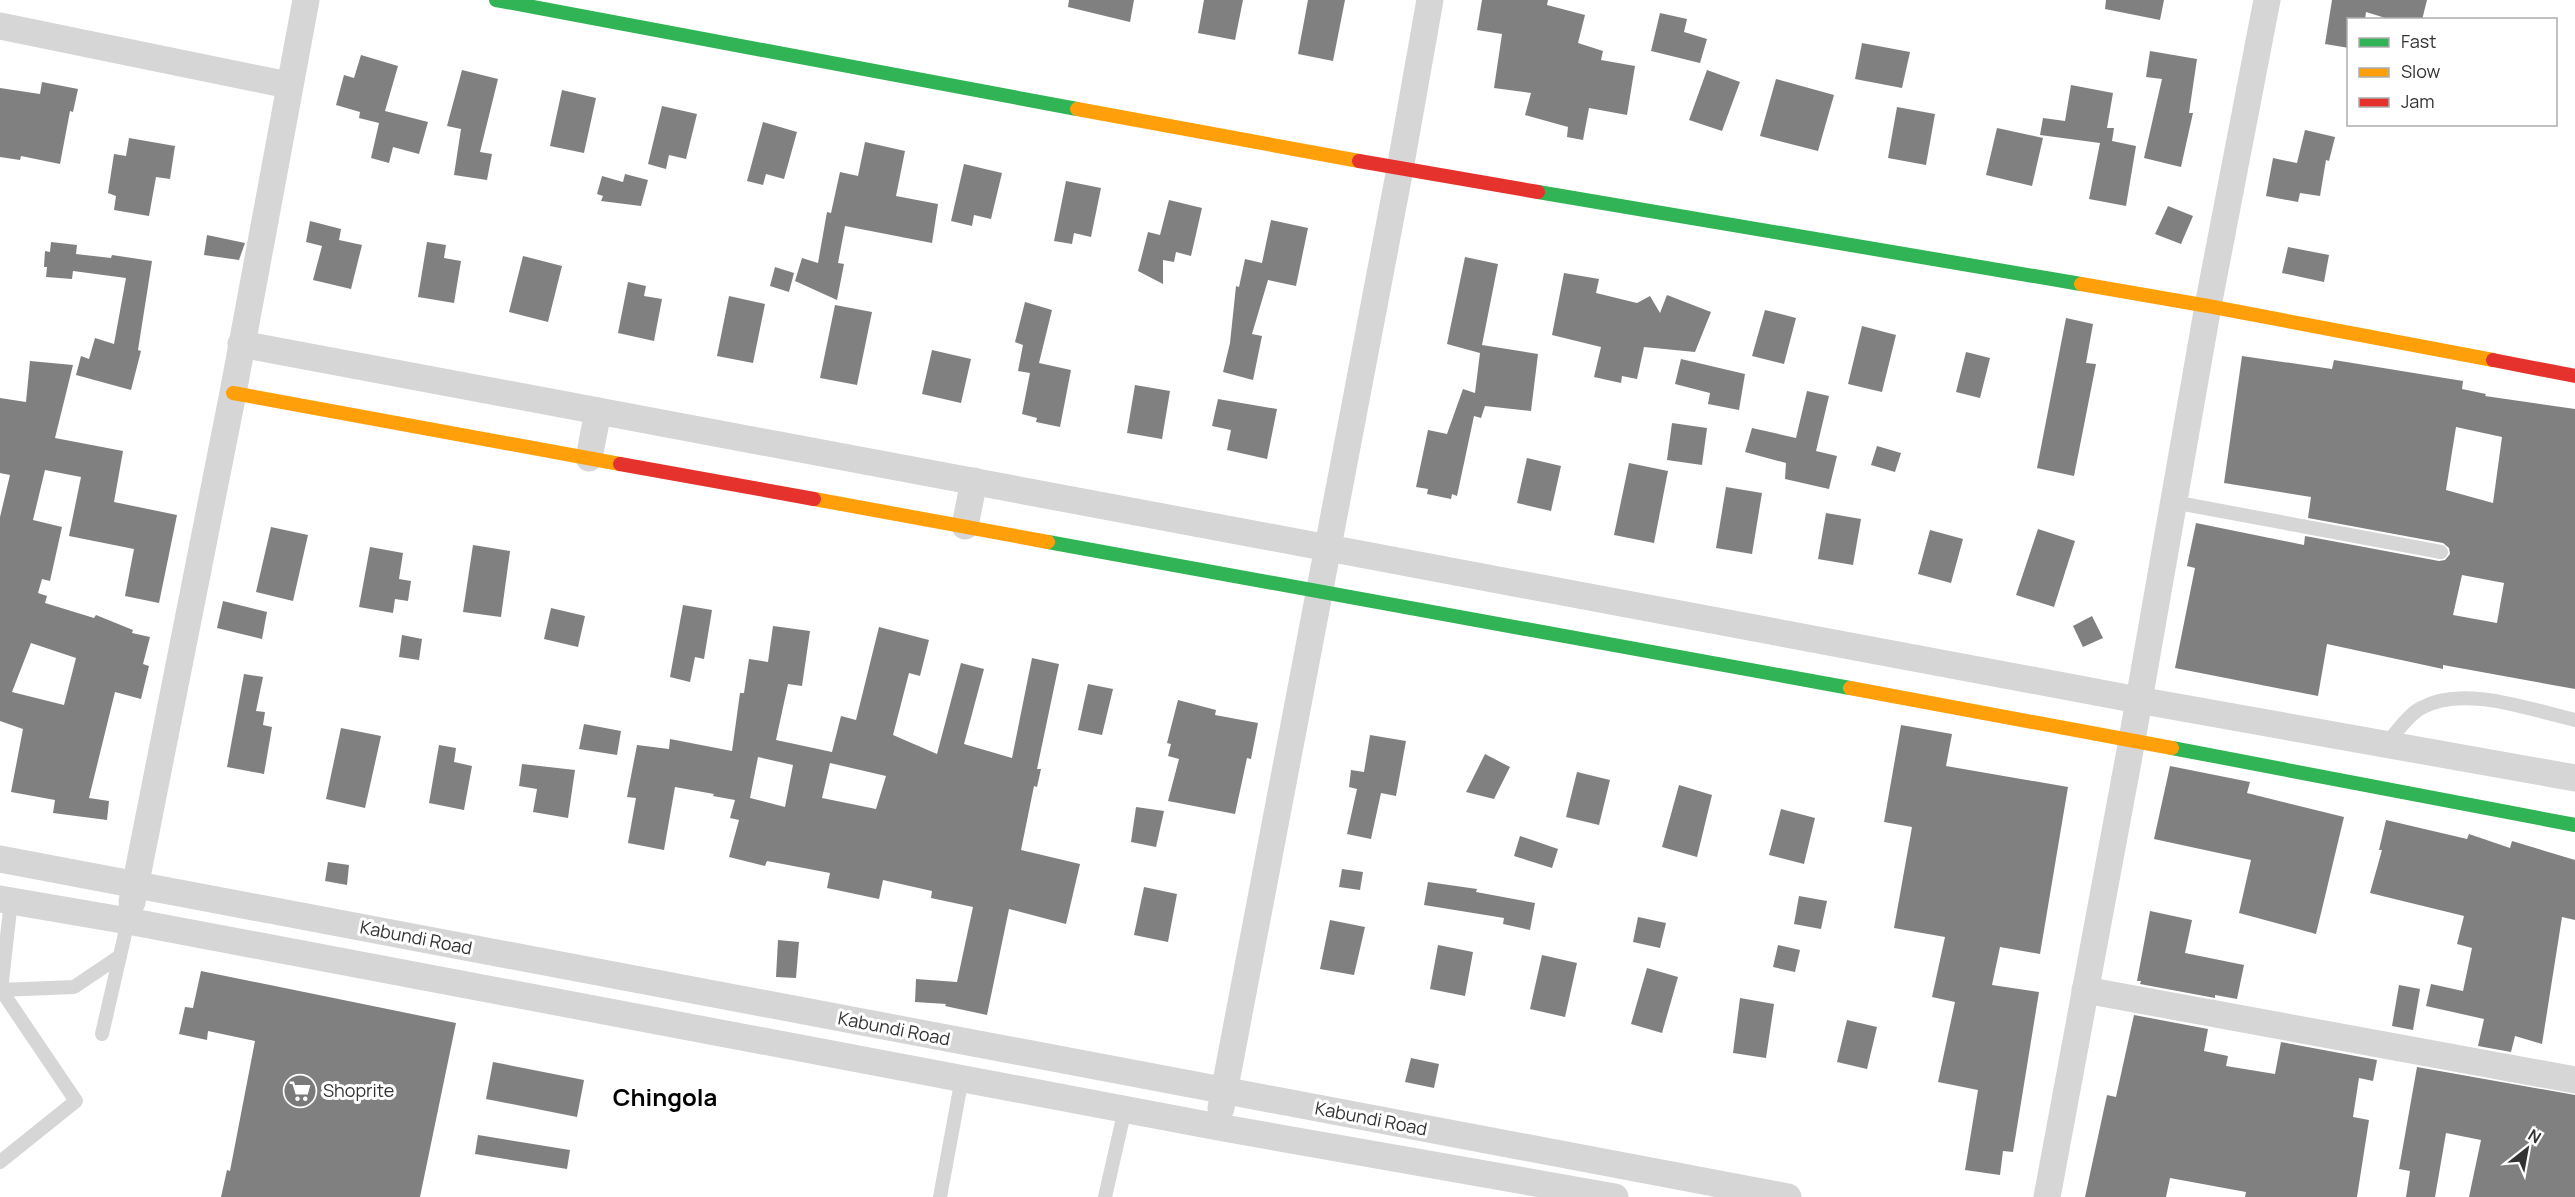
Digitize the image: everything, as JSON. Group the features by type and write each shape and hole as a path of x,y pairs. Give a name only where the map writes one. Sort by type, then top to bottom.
{"street":[{"path":"128,921 233,393 288,85 306,0"},
{"path":"496,0 1400,169 2208,306 2575,376"},
{"path":"1218,1127 1430,0"},
{"path":"2047,1197 2132,740 2208,306 2267,0"},
{"path":"0,26 288,85"},
{"path":"241,344 2138,700 2575,778"},
{"path":"233,393 2132,740 2575,825"},
{"path":"589,458 598,411"},
{"path":"965,526 974,481"},
{"path":"1718,664 1725,622"},
{"name":"Kabundi Road","path":"0,859 1788,1197"},
{"name":"Kabundi Road","path":"5,900 128,921 1218,1127 1615,1197"},
{"path":"2085,990 2575,1080"},
{"path":"867,1060 873,1025"}],"lane":[{"path":"2173,502 2440,552"},
{"path":"2386,744 2419,709 2444,698 2477,698 2575,720"},
{"path":"0,1162 76,1101 1,990 5,900"},
{"path":"102,1034 128,921"},
{"path":"1,990 74,987 120,956"},
{"path":"940,1197 962,1078"},
{"path":"1105,1197 1125,1109"}],"building":[{"path":"1069,0 1134,0 1130,22 1068,7"},
{"path":"1204,0 1243,0 1235,40 1198,33"},
{"path":"1308,0 1345,0 1333,61 1298,54"},
{"path":"1482,0 1548,0 1547,5 1585,15 1578,43 1603,51 1601,60 1635,66 1627,115 1589,108 1583,140 1567,137 1568,127 1525,115 1531,93 1494,88 1502,34 1477,30"},
{"path":"2106,0 2164,0 2160,20 2105,9"},
{"path":"2332,0 2427,0 2422,18 2386,18 2366,12 2365,18 2347,18 2347,48 2325,44"},
{"path":"1660,13 1687,19 1684,32 1707,39 1700,63 1651,51"},
{"path":"1862,43 1910,52 1902,88 1855,79"},
{"path":"2150,51 2197,59 2189,113 2193,113 2181,167 2144,158 2162,79 2146,77"},
{"path":"361,55 398,66 385,111 428,122 419,154 393,147 389,163 371,158 379,123 359,118 360,112 336,105 344,75 354,78"},
{"path":"462,70 498,79 480,152 492,154 487,180 454,175 461,129 447,126"},
{"path":"1707,70 1740,82 1722,131 1689,120"},
{"path":"1776,79 1834,95 1818,151 1760,136"},
{"path":"42,82 78,89 73,112 70,111 60,164 21,156 20,160 0,157 0,88 40,94"},
{"path":"2071,85 2113,93 2107,128 2114,128 2112,141 2136,146 2126,206 2089,199 2100,143 2040,135 2043,118 2065,121"},
{"path":"562,90 596,98 584,153 550,146"},
{"path":"662,106 697,114 686,159 669,155 666,169 648,164"},
{"path":"1897,107 1935,114 1926,165 1888,158"},
{"path":"763,122 797,132 784,179 766,174 763,185 747,181"},
{"path":"1997,128 2043,138 2032,186 1986,175"},
{"path":"2305,130 2335,137 2329,161 2326,160 2320,196 2300,193 2298,202 2266,196 2273,158 2297,163"},
{"path":"129,138 175,146 170,179 156,177 149,216 114,210 116,196 108,193 114,154 126,156"},
{"path":"865,142 905,151 896,196 938,204 932,243 845,226 838,263 844,264 837,300 795,281 802,258 818,263 827,212 831,213 840,172 858,176"},
{"path":"964,164 1002,173 991,219 974,215 972,226 951,221"},
{"path":"625,174 648,180 641,206 601,201 603,196 597,194 602,176 623,182"},
{"path":"1066,181 1101,188 1091,237 1074,233 1072,244 1054,241"},
{"path":"1169,200 1202,208 1191,256 1176,252 1174,262 1163,260 1163,284 1138,271 1148,232 1160,235"},
{"path":"2168,206 2193,216 2181,244 2155,234"},
{"path":"1271,220 1308,228 1296,286 1268,280 1252,334 1262,336 1253,380 1223,372 1230,343 1236,286 1239,287 1245,259 1262,263"},
{"path":"310,221 341,229 339,240 362,245 351,289 313,280 322,246 306,242"},
{"path":"207,235 245,243 239,260 204,255"},
{"path":"51,242 77,245 76,254 111,258 112,255 152,261 138,350 141,351 131,390 76,375 81,356 89,359 95,338 114,344 126,278 73,271 72,279 46,277 45,251 50,252"},
{"path":"427,242 446,245 444,258 461,261 454,303 418,297"},
{"path":"2288,247 2329,255 2324,282 2282,273"},
{"path":"523,256 562,266 548,322 509,312"},
{"path":"1465,257 1498,264 1482,345 1538,354 1531,411 1485,406 1481,418 1474,416 1457,496 1452,494 1451,499 1427,494 1428,489 1416,487 1428,430 1447,434 1463,389 1475,393 1480,353 1447,344"},
{"path":"775,267 794,273 789,292 770,286"},
{"path":"1564,273 1599,279 1596,293 1637,303 1650,296 1660,313 1667,295 1711,312 1695,352 1644,347 1637,379 1622,376 1621,383 1594,377 1601,347 1552,335"},
{"path":"628,282 646,286 644,296 662,299 654,341 618,333"},
{"path":"729,296 765,304 753,363 717,356"},
{"path":"1025,302 1052,310 1039,363 1071,370 1060,427 1036,422 1037,418 1022,414 1030,373 1018,371 1023,345 1015,342"},
{"path":"835,305 872,312 857,385 820,378"},
{"path":"1765,310 1796,318 1784,364 1752,356"},
{"path":"2066,318 2093,324 2086,363 2096,364 2074,476 2037,468"},
{"path":"1862,326 1896,335 1882,392 1848,384"},
{"path":"932,350 971,359 961,403 922,394"},
{"path":"1966,352 1990,358 1980,398 1956,392"},
{"path":"2242,356 2332,369 2334,360 2463,381 2462,389 2486,394 2485,396 2575,409 2575,689 2443,665 2443,669 2327,644 2318,696 2175,668 2195,568 2187,566 2196,523 2304,545 2305,536 2439,561 2445,560 2450,554 2449,548 2443,543 2308,518 2311,497 2224,483","holes":["2456,427 2502,437 2493,503 2446,490","2462,575 2504,583 2497,623 2453,615"]},
{"path":"1681,359 1745,374 1739,410 1708,404 1710,393 1675,384"},
{"path":"30,361 73,365 55,438 123,451 114,502 177,515 159,603 125,596 134,549 69,536 81,477 45,470 33,520 62,527 50,581 42,579 38,593 47,596 45,603 94,618 96,615 133,630 132,633 150,637 143,664 149,666 141,699 115,692 89,798 109,801 107,820 53,813 55,800 11,792 23,729 0,721 0,517 10,475 0,473 0,398 26,402","holes":["31,643 76,658 64,705 12,692"]},
{"path":"1135,385 1170,391 1162,439 1127,433"},
{"path":"1807,391 1829,396 1816,451 1837,456 1829,489 1785,479 1786,463 1745,452 1752,428 1796,438"},
{"path":"1218,399 1277,409 1267,459 1227,450 1231,430 1212,426"},
{"path":"1672,423 1707,428 1702,465 1667,460"},
{"path":"1877,446 1901,453 1895,472 1871,465"},
{"path":"1527,458 1561,466 1551,511 1517,503"},
{"path":"1629,463 1668,471 1654,543 1614,535"},
{"path":"1726,487 1762,493 1752,554 1716,548"},
{"path":"1826,513 1861,519 1853,565 1818,559"},
{"path":"271,527 308,535 293,601 256,592"},
{"path":"2038,529 2075,541 2054,607 2016,595"},
{"path":"1930,530 1963,539 1951,583 1918,574"},
{"path":"473,545 510,551 501,617 463,612"},
{"path":"370,547 403,553 399,579 411,581 408,601 395,599 393,613 359,607"},
{"path":"223,601 267,612 262,639 217,628"},
{"path":"683,605 712,610 704,659 695,657 690,682 670,677"},
{"path":"551,608 585,616 578,647 544,639"},
{"path":"2092,616 2103,638 2083,647 2073,626"},
{"path":"773,626 810,631 802,686 788,684 776,740 832,752 841,716 856,720 879,627 929,640 920,676 909,673 893,735 937,754 961,663 984,669 964,744 1012,758 1032,658 1059,664 1037,769 1041,769 1037,787 1034,786 1021,850 1080,864 1066,924 1009,909 987,1015 945,1006 946,1004 915,1002 916,979 957,982 973,907 931,898 932,891 883,880 879,899 827,888 830,873 767,861 765,866 729,857 739,820 730,818 735,800 713,796 714,794 675,787 664,850 628,843 636,798 627,797 637,745 669,749 670,739 732,751 740,693 744,693 749,659 768,662","holes":["758,757 793,765 785,807 750,798","830,763 886,776 876,809 822,798"]},
{"path":"402,635 422,639 419,660 399,657"},
{"path":"244,674 263,677 256,711 265,712 263,725 272,727 264,774 227,767"},
{"path":"1088,684 1113,689 1102,735 1078,730"},
{"path":"1178,700 1216,710 1215,715 1258,723 1251,759 1247,758 1235,814 1168,801 1179,759 1168,756 1171,744 1167,743"},
{"path":"584,724 621,731 617,755 579,749"},
{"path":"1901,725 1952,734 1946,766 2068,787 2040,954 2000,947 1992,985 2039,992 2013,1152 2003,1151 2000,1175 1965,1170 1978,1090 1938,1082 1955,1002 1932,997 1945,937 1894,928 1912,827 1884,822"},
{"path":"341,728 381,736 365,808 326,799"},
{"path":"1370,735 1406,741 1396,796 1381,793 1371,839 1347,834 1357,789 1349,787 1351,770 1364,772"},
{"path":"439,745 456,748 454,762 472,766 464,810 429,803"},
{"path":"1485,754 1510,767 1494,799 1466,792"},
{"path":"522,764 575,770 568,818 533,812 537,789 519,786"},
{"path":"2170,766 2250,782 2247,793 2344,817 2316,934 2239,913 2251,860 2154,839"},
{"path":"1577,772 1610,780 1599,825 1566,817"},
{"path":"1679,785 1712,795 1697,857 1662,847"},
{"path":"1136,807 1164,811 1156,847 1131,842"},
{"path":"1781,809 1815,818 1804,864 1769,855"},
{"path":"2386,820 2467,839 2469,834 2510,848 2512,841 2575,860 2575,920 2562,917 2542,1044 2515,1036 2511,1052 2478,1046 2484,1019 2426,1006 2431,984 2463,991 2472,948 2457,944 2464,916 2370,893 2382,850 2379,850"},
{"path":"1520,836 1558,849 1552,868 1514,856"},
{"path":"328,862 349,865 347,885 325,881"},
{"path":"1342,869 1363,872 1360,890 1339,887"},
{"path":"1428,882 1477,889 1476,892 1535,903 1530,930 1503,924 1504,918 1424,905"},
{"path":"1144,887 1177,894 1168,942 1134,935"},
{"path":"1799,896 1827,901 1821,929 1794,924"},
{"path":"2150,911 2192,920 2185,953 2244,965 2237,999 2215,995 2215,998 2140,984 2141,981 2137,981"},
{"path":"1638,917 1666,923 1660,948 1633,942"},
{"path":"1330,920 1365,927 1354,975 1320,969"},
{"path":"778,940 799,942 796,978 776,977"},
{"path":"1438,945 1473,952 1465,996 1430,989"},
{"path":"1778,945 1800,950 1795,972 1773,967"},
{"path":"1542,955 1577,963 1565,1017 1530,1009"},
{"path":"1647,968 1678,977 1662,1033 1631,1024"},
{"path":"201,971 456,1023 420,1197 221,1197 227,1170 230,1171 255,1041 208,1031 207,1040 179,1034 185,1007 193,1008"},
{"path":"2399,985 2420,989 2413,1030 2392,1026"},
{"path":"1740,998 1774,1004 1766,1058 1733,1053"},
{"path":"2134,1015 2208,1029 2204,1051 2228,1056 2226,1066 2275,1074 2281,1042 2377,1060 2373,1081 2359,1078 2353,1117 2369,1120 2357,1197 2245,1197 2246,1192 2170,1178 2166,1197 2085,1197 2107,1095 2116,1097"},
{"path":"1847,1020 1877,1027 1867,1069 1837,1062"},
{"path":"1411,1058 1439,1064 1434,1088 1405,1082"},
{"path":"493,1062 584,1080 577,1117 486,1099"},
{"path":"2417,1067 2575,1095 2575,1197 2469,1197 2481,1140 2446,1133 2435,1197 2406,1197 2410,1171 2399,1169"},
{"path":"478,1135 570,1150 567,1169 475,1154"}],"traffic: fast":[{"path":"496,0 1077,109"},
{"path":"1538,192 2081,284"},
{"path":"1048,542 1850,688"},
{"path":"2172,748 2575,825"}],"traffic: slow":[{"path":"1077,109 1359,161"},
{"path":"2081,284 2493,360"},
{"path":"233,393 620,464"},
{"path":"814,499 1048,542"},
{"path":"1850,688 2172,748"}],"traffic: jam":[{"path":"1359,161 1538,192"},
{"path":"2493,360 2575,376"},
{"path":"620,464 814,499"}],"place":[{"name":"Shoprite","path":"300,1091"}],"district":[{"name":"Chingola","path":"665,1098"}]}
